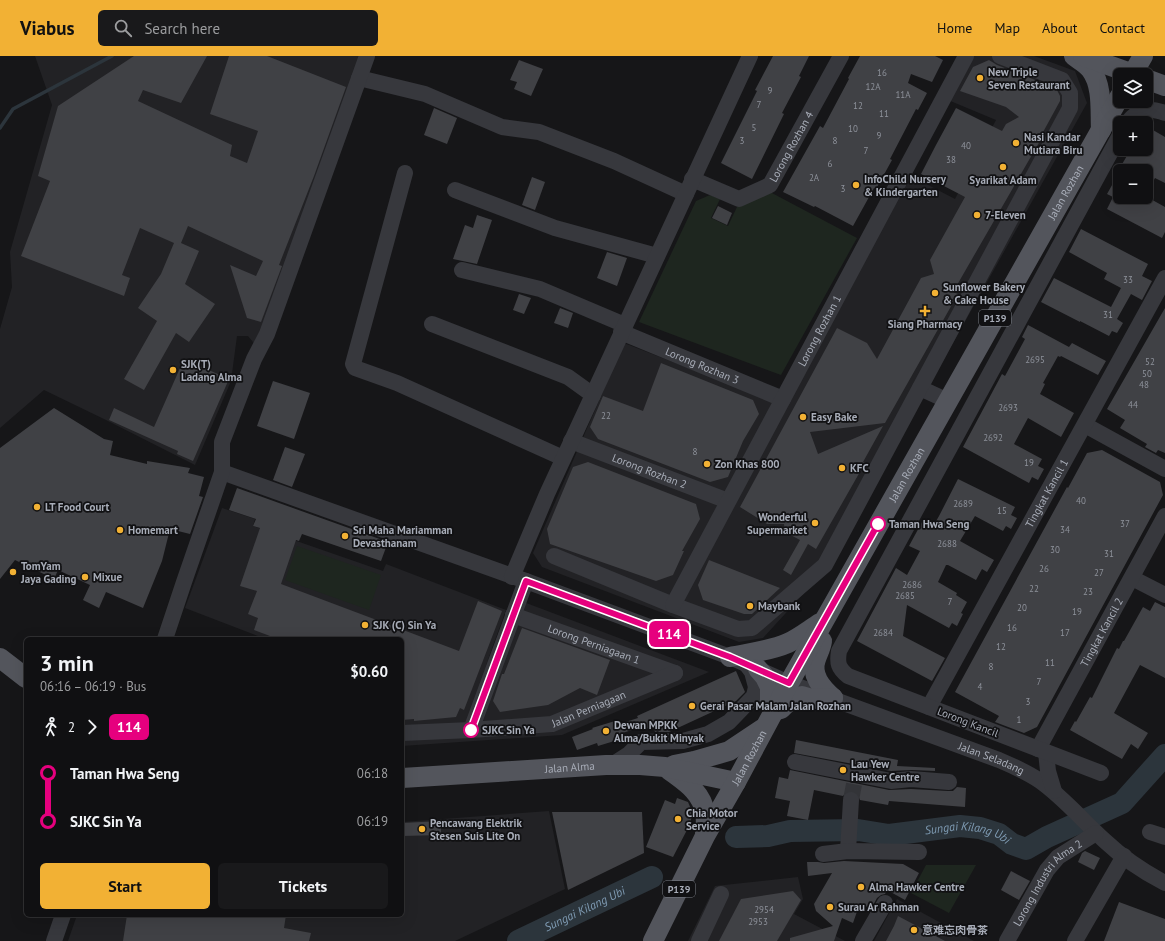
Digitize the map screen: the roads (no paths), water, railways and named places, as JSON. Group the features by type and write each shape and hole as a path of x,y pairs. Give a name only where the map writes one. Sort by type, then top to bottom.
{"main road":[{"path":"1074,56 1090,69 1097,81 1100,96 1101,130"},
{"path":"1083,56 1115,68"},
{"path":"1139,68 1142,56"},
{"path":"1153,82 1165,86"},
{"name":"Jalan Rozhan","path":"654,941 704,836 736,782 789,683 1113,108"},
{"path":"769,720 770,687 765,677 744,663 761,651 787,643 801,636 825,619"},
{"path":"825,619 821,649 815,660 814,670 822,688 833,698"},
{"path":"0,658 24,676"},
{"path":"665,766 694,762 729,751 769,720 790,700 802,696 812,699 833,698"},
{"name":"Jalan Alma","path":"404,778 612,765 665,766 736,782"},
{"path":"665,766 693,788 699,796 706,814 704,836"}],"street":[{"path":"167,637 222,472 222,442 254,359 267,334 367,56"},
{"path":"471,730 513,615 519,579 563,458 750,56"},
{"name":"Lorong Rozhan 4","path":"692,179 739,199 770,185 841,56"},
{"name":"Lorong Rozhan 1","path":"673,605 966,56"},
{"path":"554,556 673,605 738,629 752,628 825,565 1070,108 1070,93 1062,80 1000,56"},
{"path":"359,78 425,94 502,127 539,132 614,161 686,194"},
{"path":"1133,116 1136,113 1145,110 1157,110 1165,113"},
{"name":"Jalan Rozhan","path":"838,666 837,660 839,651 1113,148"},
{"path":"405,173 353,364 355,368 397,383 563,458"},
{"path":"455,190 556,228 657,256"},
{"name":"Lorong Rozhan 3","path":"462,270 540,289 623,328 783,399"},
{"name":"Tingkat Kancil 1","path":"929,707 1165,278"},
{"path":"432,324 568,377 593,395"},
{"path":"920,388 973,405"},
{"path":"1085,425 1165,469"},
{"name":"Lorong Rozhan 2","path":"571,441 728,501"},
{"name":"Jalan Seladang","path":"222,472 519,579 744,663 789,683 999,760 1026,772 1057,794 1093,829 1124,856 1148,874 1165,883"},
{"name":"Tingkat Kancil 2","path":"1042,751 1165,516"},
{"path":"1132,578 1165,595"},
{"name":"Lorong Perniagaan 1","path":"513,615 675,673"},
{"path":"612,765 629,754 641,742 683,741 708,734 729,722 754,696 756,687 752,672 744,663"},
{"name":"Lorong Kancil","path":"838,666 848,676 1101,773"},
{"name":"Jalan Perniagaan","path":"404,733 552,724 675,673"},
{"path":"1042,751 1057,794"},
{"path":"795,762 891,781 911,779 949,782"},
{"path":"848,847 850,806"},
{"name":"Lorong Industri Alma 2","path":"1007,941 1047,870 1058,857 1093,829"},
{"path":"1150,832 1165,837"},
{"path":"823,854 848,847 919,852"},
{"path":"1075,941 1124,856"},
{"path":"699,941 721,894"},
{"path":"863,941 885,903"},
{"path":"54,941 62,917"}],"waterway":[{"path":"0,128 13,109 112,56"},
{"name":"Sungai Kilang Ubi","path":"736,837 768,836 790,831 858,830 889,835 960,826 980,828 999,834 1012,844 1026,849 1047,837 1122,803 1165,755"},
{"name":"Sungai Kilang Ubi","path":"518,941 652,877"}],"tunnel":[{"path":"851,800 856,774"}],"place":[{"name":"New Triple Seven Restaurant","path":"980,78"},
{"name":"Nasi Kandar Mutiara Biru","path":"1016,143"},
{"name":"Syarikat Adam","path":"1003,167"},
{"name":"InfoChild Nursery & Kindergarten","path":"856,185"},
{"name":"7-Eleven","path":"977,215"},
{"name":"Sunflower Bakery & Cake House","path":"935,293"},
{"name":"Siang Pharmacy","path":"925,311"},
{"name":"SJK(T) Ladang Alma","path":"173,370"},
{"name":"Easy Bake","path":"803,417"},
{"name":"Zon Khas 800","path":"707,464"},
{"name":"KFC","path":"842,468"},
{"name":"LT Food Court","path":"37,507"},
{"name":"Wonderful Supermarket","path":"815,523"},
{"name":"Taman Hwa Seng","path":"878,524"},
{"name":"Homemart","path":"120,530"},
{"name":"Sri Maha Mariamman Devasthanam","path":"345,536"},
{"name":"TomYam Jaya Gading","path":"13,572"},
{"name":"Mixue","path":"85,577"},
{"name":"Maybank","path":"750,606"},
{"name":"SJK (C) Sin Ya","path":"365,625"},
{"name":"Gerai Pasar Malam Jalan Rozhan","path":"692,706"},
{"name":"SJKC Sin Ya","path":"471,730"},
{"name":"Dewan MPKK Alma/Bukit Minyak","path":"606,731"},
{"name":"Lau Yew Hawker Centre","path":"843,770"},
{"name":"Chia Motor Service","path":"678,819"},
{"name":"Pencawang Elektrik Stesen Suis Lite On","path":"422,829"},
{"name":"Alma Hawker Centre","path":"861,887"},
{"name":"Surau Ar Rahman","path":"830,907"},
{"name":"意难忘肉骨茶","path":"914,930"}]}
